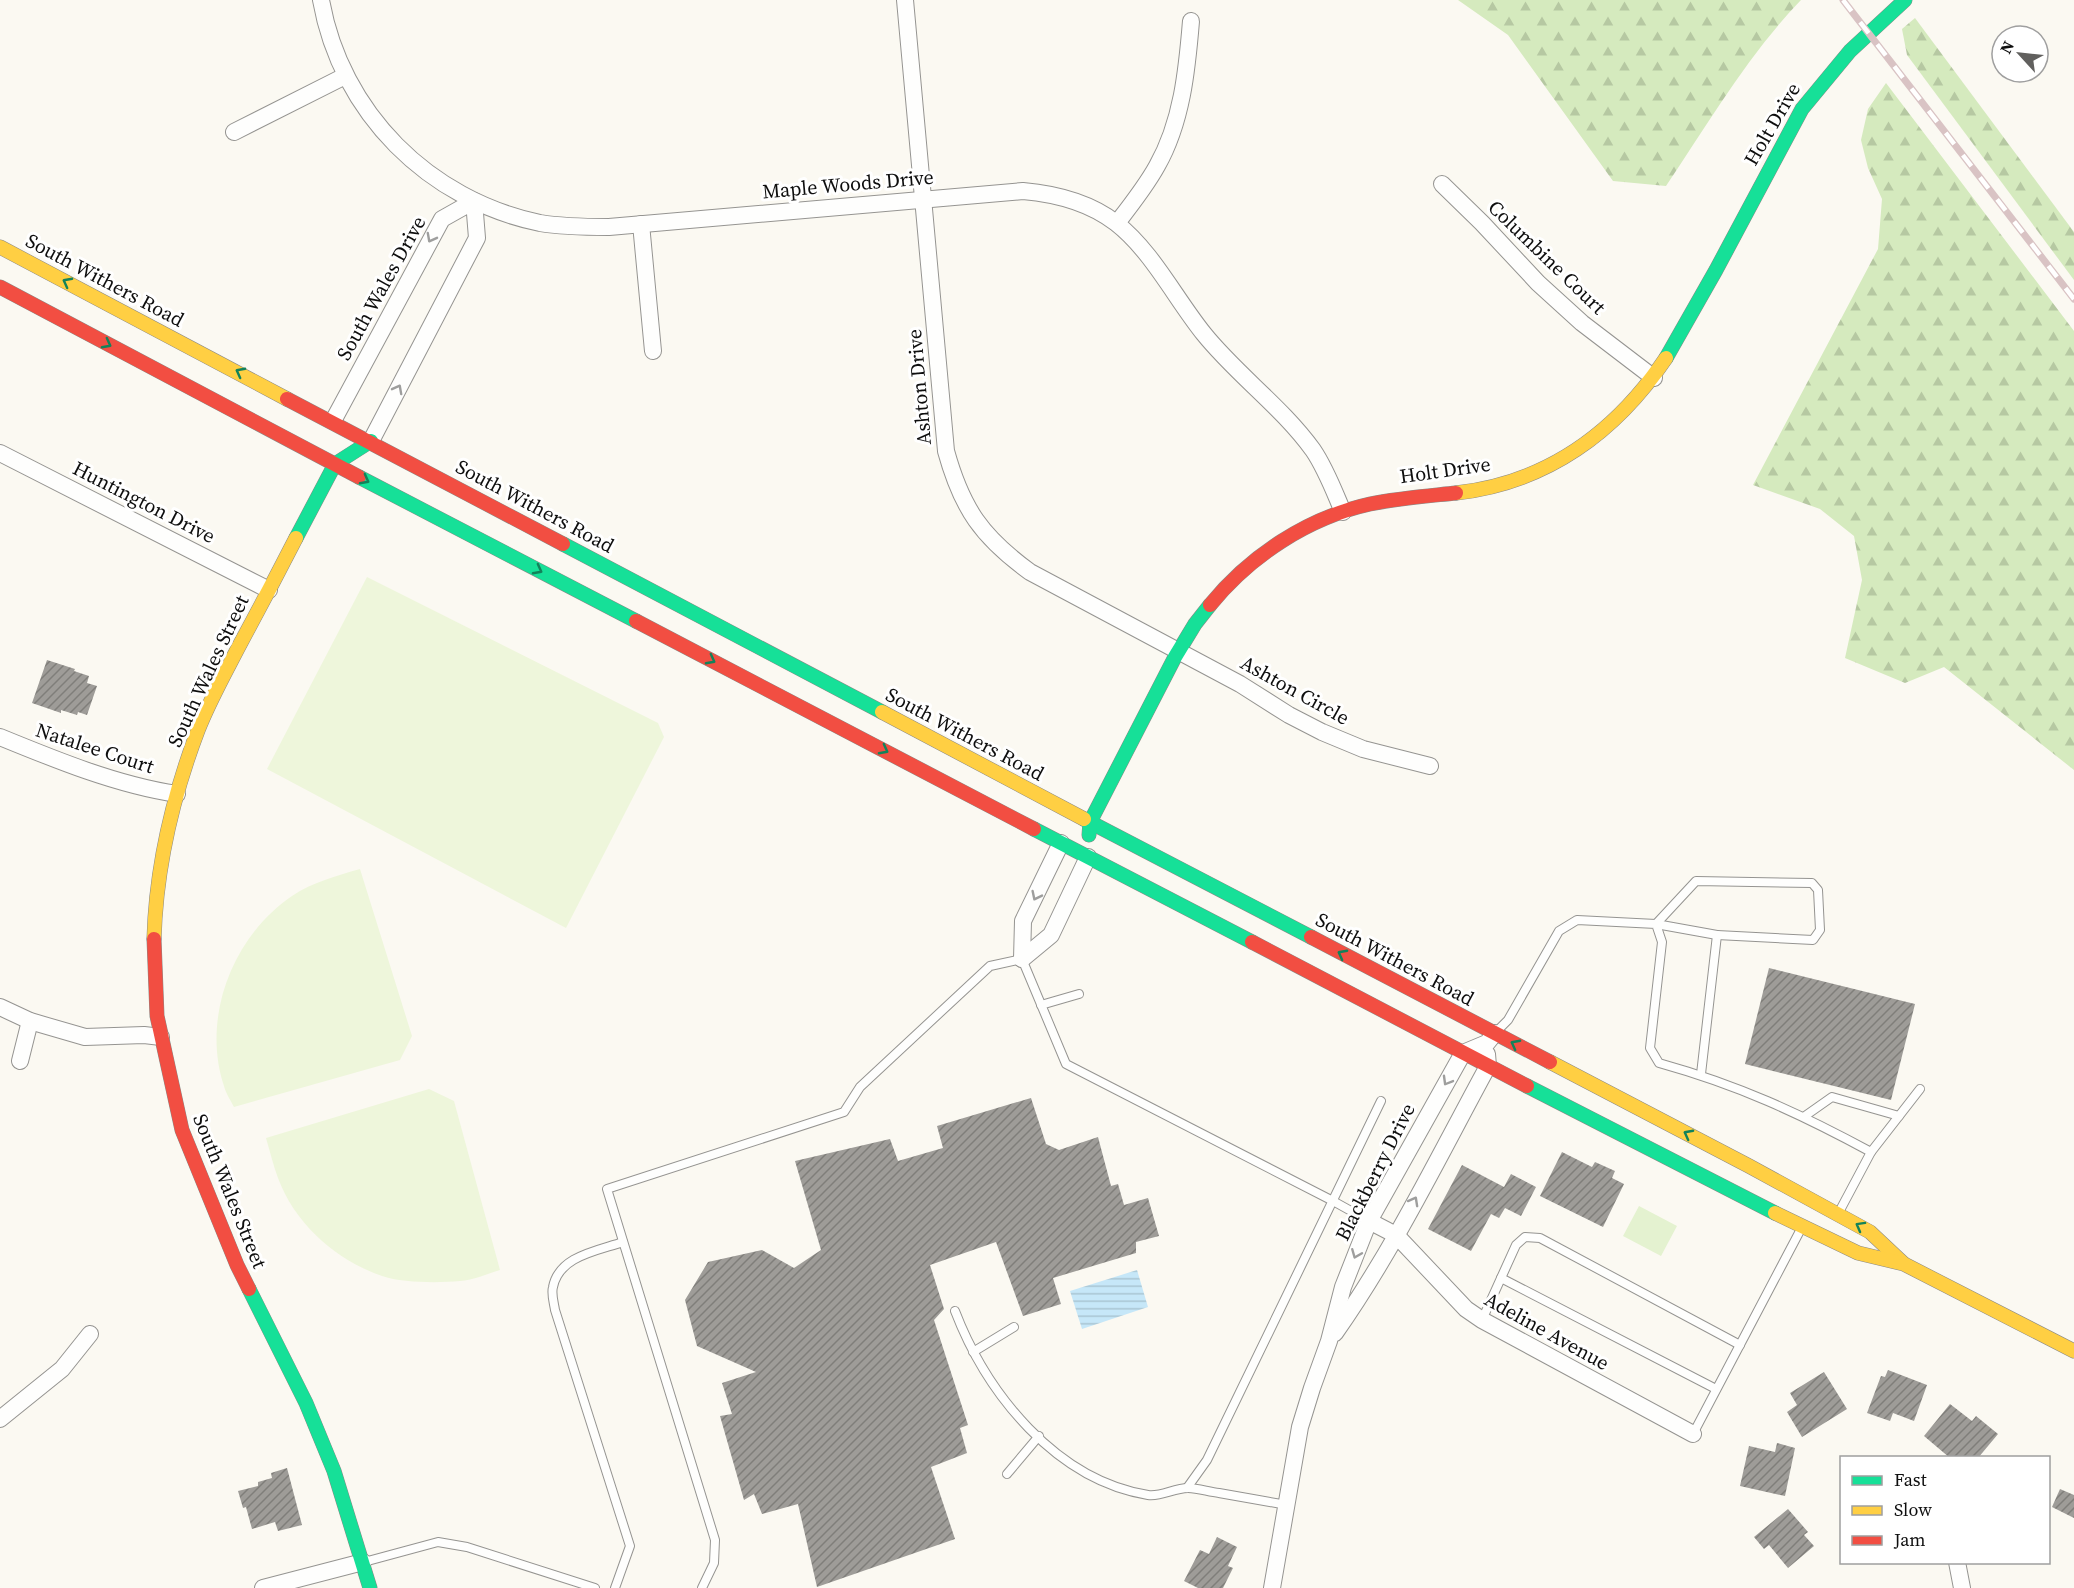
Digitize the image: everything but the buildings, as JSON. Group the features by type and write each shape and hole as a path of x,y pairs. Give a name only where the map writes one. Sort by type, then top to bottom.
{"main road":[{"name":"Holt Drive","path":"1088,857 1090,822 1178,650 1202,614 1226,586 1277,543 1309,526 1343,512 1397,498 1474,491 1511,481 1545,467 1576,450 1605,429 1632,404 1670,355 1802,109 1824,78 1846,53 1905,0"},
{"name":"South Withers Road","path":"0,247 1090,822 1491,1038 1838,1214 1870,1232 1904,1264"},
{"name":"South Withers Road","path":"0,287 1738,1197 1858,1253 1904,1264 2074,1351"},
{"path":"333,421 335,464"},
{"name":"South Wales Street","path":"370,1588 334,1471 306,1403 237,1265 182,1130 161,1037 156,990 155,918 161,867 177,794 199,728 221,681 335,464 371,441"},
{"name":"Holt Drive","path":"1061,843 1090,822"}],"street":[{"name":"Maple Woods Drive","path":"321,0 324,20 345,76 363,107 384,134 434,178 474,201 504,213 542,223 580,227 641,224 1023,191 1050,193 1078,202 1117,223 1135,239 1183,308 1216,348 1288,420 1313,451 1331,482 1343,512"},
{"name":"Ashton Drive","path":"905,0 946,451 954,481 983,532 1005,554 1030,572 1178,650"},
{"path":"1117,223 1141,192 1167,147 1188,66 1191,21"},
{"path":"234,132 345,76"},
{"name":"Columbine Court","path":"1442,184 1482,222 1538,283 1582,322 1654,378"},
{"path":"371,441 477,238 474,201"},
{"name":"South Wales Drive","path":"333,421 441,219 474,201"},
{"path":"641,224 653,351"},
{"name":"Huntington Drive","path":"0,453 269,590"},
{"name":"Ashton Circle","path":"1178,650 1322,732 1363,749 1430,766"},
{"name":"Natalee Court","path":"0,737 67,764 177,794"},
{"name":"Holt Drive","path":"1022,958 1023,921 1061,843"},
{"name":"Holt Drive","path":"1022,958 1051,934 1088,857"},
{"path":"0,1007 30,1021 85,1037 144,1035 161,1037"},
{"path":"20,1061 30,1021"},
{"path":"1463,1053 1491,1038"},
{"path":"1488,1066 1491,1038"},
{"name":"Blackberry Drive","path":"1272,1588 1300,1427 1311,1388 1329,1341 1343,1287 1369,1221 1463,1053"},
{"name":"Blackberry Drive","path":"1329,1341 1362,1295 1488,1066"},
{"name":"Adeline Avenue","path":"1369,1221 1396,1235 1466,1309 1482,1320 1693,1434"},
{"path":"0,1419 62,1369 90,1334"},
{"path":"263,1588 363,1562"},
{"path":"1957,1564 1962,1588"}],"lane":[{"path":"1491,1038 1508,1020 1559,931 1577,920 1656,924 1717,935 1813,940 1820,930 1818,890 1812,884 1696,881 1656,924"},
{"path":"1656,924 1662,942 1650,1048 1659,1063 1701,1074 1754,1094 1805,1116 1871,1152"},
{"path":"1701,1074 1717,935"},
{"path":"702,1588 714,1563 715,1540 607,1189 844,1112 860,1087 990,966 1022,958 1066,1065 1369,1221"},
{"path":"1041,1005 1079,994"},
{"path":"1838,1214 1871,1152 1920,1089"},
{"path":"1805,1116 1832,1097 1899,1116"},
{"path":"1187,1488 1207,1460 1381,1101"},
{"path":"1693,1434 1802,1227"},
{"path":"1482,1320 1516,1245 1525,1237 1540,1238 1740,1345"},
{"path":"615,1588 630,1546 555,1310 552,1289 558,1270 575,1258 623,1242"},
{"path":"1501,1278 1716,1389"},
{"path":"955,1311 973,1352 994,1387 1063,1459 1090,1477 1120,1490 1151,1496 1187,1488 1287,1505"},
{"path":"973,1352 1014,1327"},
{"path":"1007,1474 1039,1436"},
{"path":"363,1562 438,1542 467,1547 594,1588"}],"green space":[{"path":"1458,0 1801,0 1746,66 1666,186 1613,181 1508,35"},
{"path":"1915,18 2074,232 2074,280 1907,55 1902,29"},
{"path":"1886,83 2074,331 2074,770 1944,667 1905,683 1845,658 1862,580 1854,536 1820,509 1753,485 1878,249 1882,199 1868,168 1861,140 1868,109"},
{"path":"367,577 658,723 664,737 566,928 267,769"},
{"path":"360,869 412,1036 400,1060 234,1107 227,1095 218,1060 217,1033 220,1006 227,980 238,956 253,933 271,913 292,896 316,883"},
{"path":"429,1089 454,1101 500,1270 470,1279 431,1282 390,1278 365,1269 333,1250 306,1225 285,1195 276,1173 266,1138"},
{"path":"1639,1206 1677,1226 1661,1256 1623,1236"}],"water":[{"path":"1137,1270 1148,1307 1082,1329 1070,1291"}],"railway":[{"path":"1843,0 2074,299"}],"traffic: fast":[{"path":"1666,358 1802,109 1850,51 1905,0"},
{"path":"296,538 335,464 371,441"},
{"path":"359,477 636,621"},
{"path":"563,544 882,712"},
{"path":"1089,835 1090,822 1175,657 1195,624 1210,605"},
{"path":"1084,819 1311,937"},
{"path":"1034,829 1252,942"},
{"path":"1527,1086 1775,1213"},
{"path":"249,1289 306,1403 334,1471 370,1588"}],"traffic: slow":[{"path":"0,247 287,399"},
{"path":"1456,493 1520,478 1576,450 1602,431 1625,409 1666,358"},
{"path":"154,939 162,859 189,755 212,699 296,538"},
{"path":"882,712 1084,819"},
{"path":"1550,1062 1870,1232 1903,1263"},
{"path":"1775,1213 1858,1253 1904,1264 2074,1351"}],"traffic: jam":[{"path":"0,287 359,477"},
{"path":"287,399 563,544"},
{"path":"1210,605 1226,587 1262,555 1302,529 1347,510 1370,504 1456,493"},
{"path":"636,621 1034,829"},
{"path":"1311,937 1550,1062"},
{"path":"154,939 157,1016 182,1130 249,1289"},
{"path":"1252,942 1527,1086"}]}
